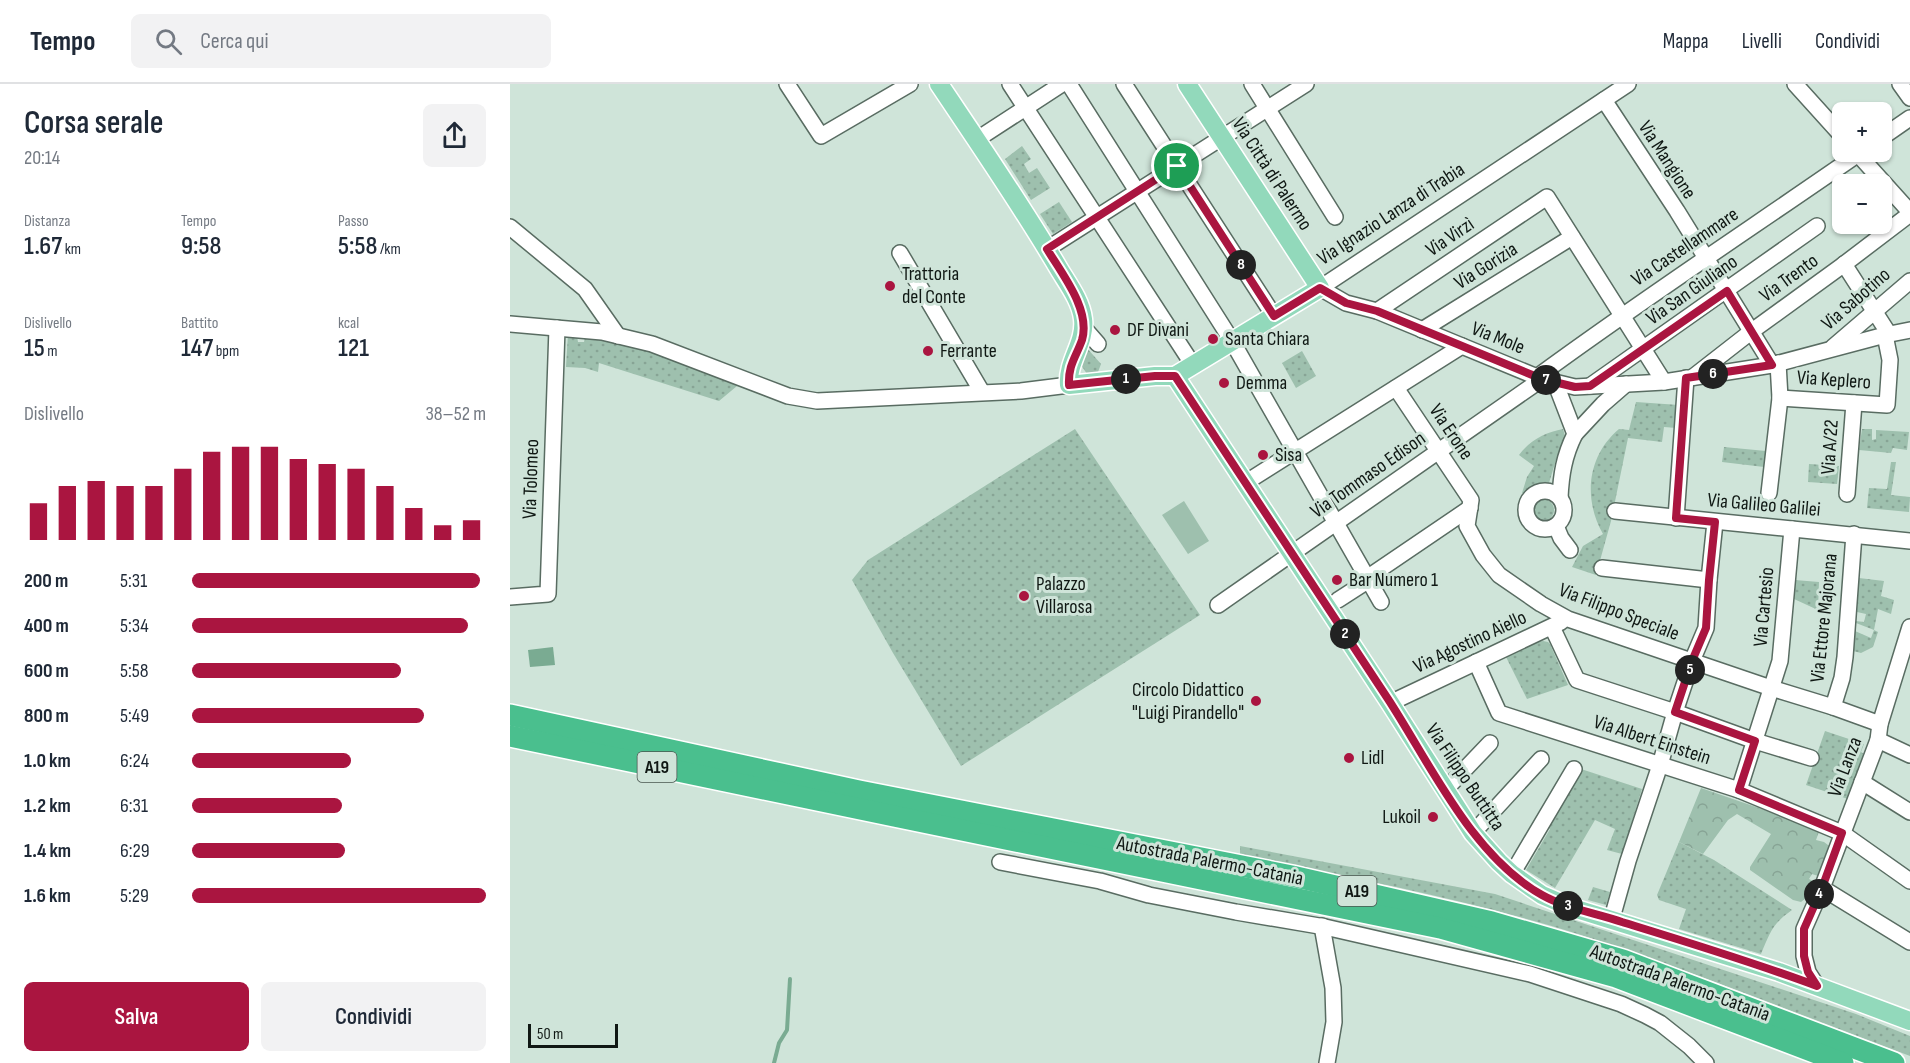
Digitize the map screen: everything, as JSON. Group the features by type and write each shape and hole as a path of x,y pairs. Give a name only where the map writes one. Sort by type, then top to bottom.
{"highway":[{"name":"Autostrada Palermo-Catania","path":"510,715 870,793 1292,876 1492,922 1623,960 1894,1063"},
{"name":"Autostrada Palermo-Catania","path":"510,736 1440,928 1616,977 1844,1063"}],"main road":[{"path":"939,84 1047,249 1078,302 1084,328 1082,339 1070,365 1069,385 1175,376"},
{"name":"Via Città di Palermo","path":"1187,84 1320,288"},
{"name":"Via Ignazio Lanza di Trabia","path":"1175,376 1320,288"},
{"name":"Via Filippo Buttitta","path":"1175,376 1473,833 1512,874 1542,895 1570,907 1612,918 1779,972 1910,1021"}],"street":[{"path":"787,84 821,136 910,84"},
{"path":"1010,84 1193,365"},
{"path":"976,140 1062,84"},
{"path":"1069,84 1232,341 1381,602"},
{"path":"1124,84 1274,316"},
{"path":"1252,84 1335,217"},
{"path":"1047,249 1306,84"},
{"name":"Via Ignazio Lanza di Trabia","path":"1320,288 1628,84"},
{"path":"1795,84 1832,125"},
{"path":"1900,84 1910,98"},
{"name":"Via Mangione","path":"1604,100 1775,364"},
{"path":"1892,130 1910,118"},
{"name":"Via Castellammare","path":"1544,379 1622,314 1797,198 1845,162"},
{"path":"1867,162 1910,213"},
{"name":"Via Virzì","path":"1377,311 1547,197 1572,237"},
{"name":"Via Trento","path":"1690,377 1910,213"},
{"name":"Via San Giuliano","path":"1590,386 1817,226"},
{"path":"510,227 585,289 618,336"},
{"path":"1572,237 1664,382"},
{"name":"Via Gorizia","path":"1422,330 1572,237"},
{"path":"900,253 982,392"},
{"path":"1844,264 1887,334"},
{"name":"Via Sabotino","path":"1830,350 1910,280"},
{"name":"Via Mole","path":"1320,288 1346,303 1377,311 1544,379 1575,387 1664,382 1775,364 1910,330"},
{"path":"510,324 602,332 652,344 788,396 817,401 1021,390 1069,385"},
{"name":"Via Tolomeo","path":"510,597 548,594 557,328"},
{"path":"1084,328 1098,344"},
{"name":"Via Keplero","path":"1780,398 1887,405 1890,360 1887,334"},
{"path":"1245,483 1462,346"},
{"path":"1769,493 1780,398 1775,364"},
{"path":"1676,518 1690,377"},
{"path":"1544,379 1575,434"},
{"name":"Via Tommaso Edison","path":"1218,605 1544,379"},
{"path":"1560,498 1549,491 1542,491 1531,497 1525,509 1533,526 1545,529 1556,526 1560,521 1564,510 1560,498 1562,470 1567,449 1575,434 1603,404 1626,384"},
{"name":"Via Erone","path":"1396,388 1439,451 1470,504"},
{"name":"Via A/22","path":"1847,494 1854,402"},
{"path":"1338,600 1470,504"},
{"name":"Via Filippo Speciale","path":"1470,504 1467,526 1483,555 1499,575 1540,604 1568,619 1833,707 1879,732 1910,755"},
{"name":"Via Galileo Galilei","path":"1615,511 1910,541"},
{"path":"1612,918 1675,712 1706,628 1715,522"},
{"path":"1556,526 1569,550"},
{"name":"Via Cartesio","path":"1739,790 1780,661 1792,529"},
{"name":"Via Ettore Majorana","path":"1833,707 1842,678 1845,657 1854,534"},
{"path":"1602,568 1709,580"},
{"name":"Via Agostino Aiello","path":"1390,703 1568,619"},
{"path":"1552,627 1577,680 1811,758"},
{"name":"Via Lanza","path":"1817,986 1808,972 1804,956 1804,929 1862,782 1910,627"},
{"name":"Via Albert Einstein","path":"1476,662 1499,713 1739,790 1842,833 1910,881"},
{"path":"1445,790 1490,743"},
{"path":"1473,833 1541,759"},
{"path":"1512,874 1574,769"},
{"path":"1862,782 1910,812"},
{"path":"1000,862 1100,881 1149,895 1322,926 1530,974 1621,1004 1660,1023 1706,1063"},
{"path":"1822,888 1910,942"},
{"path":"1322,926 1333,988 1334,1022 1327,1063"}],"green space":[{"path":"1022,146 1031,159 1024,164 1029,173 1037,168 1050,188 1031,200 1005,159"},
{"path":"1059,202 1072,222 1053,234 1040,214"},
{"path":"568,333 577,336 578,342 584,342 585,337 631,342 702,369 737,386 719,401 599,363 598,372 585,368 566,367"},
{"path":"1086,347 1101,364 1098,372 1087,374 1081,365"},
{"path":"1302,351 1316,376 1296,388 1282,363"},
{"path":"1636,402 1679,405 1677,428 1664,427 1662,442 1628,438 1611,521 1596,575 1572,567 1583,546 1603,534 1593,507 1591,478 1600,452 1608,440 1619,429 1629,430"},
{"path":"1075,429 1200,615 961,766 852,580 868,560"},
{"path":"1563,429 1565,436 1549,483 1536,485 1522,493 1527,477 1534,466 1519,455 1539,438"},
{"path":"1862,429 1872,429 1872,440 1876,439 1876,430 1909,432 1907,450 1893,448 1891,453 1859,450"},
{"path":"1724,447 1766,451 1764,467 1722,462"},
{"path":"1891,462 1896,462 1891,495 1910,497 1909,512 1867,508 1869,488 1887,489"},
{"path":"1809,464 1839,466 1837,484 1808,482"},
{"path":"1543,499 1551,502 1554,510 1551,518 1543,521 1535,518 1532,510 1535,502"},
{"path":"1184,501 1209,541 1188,554 1162,515"},
{"path":"1859,578 1884,581 1881,596 1894,600 1891,614 1878,609 1874,630 1856,623 1856,621 1864,622 1866,614 1857,612"},
{"path":"1795,580 1819,582 1818,610 1794,599"},
{"path":"1874,630 1878,632 1873,647 1861,653 1853,651 1855,631 1871,638"},
{"path":"1543,641 1550,644 1568,685 1527,699 1506,657"},
{"path":"1825,731 1864,744 1861,752 1864,754 1848,799 1806,785"},
{"path":"1578,768 1642,789 1622,854 1607,850 1615,829 1595,820 1555,888 1526,870 1550,829 1544,825"},
{"path":"1701,788 1820,829 1816,840 1832,848 1818,876 1812,874 1809,879 1815,882 1807,897 1801,902 1793,900 1750,870 1771,834 1737,814 1728,820 1703,854 1679,842"},
{"path":"1679,842 1714,860 1792,910 1776,925 1761,954 1679,929 1686,909 1659,900 1657,895"},
{"path":"1240,846 1495,894 1856,1014 1910,1036 1910,1056 1705,978 1581,935 1454,900 1240,855"},
{"path":"1593,887 1610,892 1606,905 1588,900"}],"shaded area":[{"path":"553,647 555,665 530,667 528,650"}],"waterway":[{"path":"774,1063 779,1043 787,1030 790,979"}],"place":[{"name":"Trattoria del Conte","path":"890,286"},
{"name":"DF Divani","path":"1115,330"},
{"name":"Santa Chiara","path":"1213,339"},
{"name":"Ferrante","path":"928,351"},
{"name":"Demma","path":"1224,383"},
{"name":"Sisa","path":"1263,455"},
{"name":"Bar Numero 1","path":"1337,580"},
{"name":"Palazzo Villarosa","path":"1024,596"},
{"name":"Circolo Didattico \"Luigi Pirandello\"","path":"1256,701"},
{"name":"Lidl","path":"1349,758"},
{"name":"Lukoil","path":"1433,817"}],"route":[{"path":"1177,166 1274,316 1320,288 1346,303 1377,311 1542,379 1575,387 1590,386 1727,291 1772,365 1686,378 1676,518 1715,522 1706,628 1675,712 1755,741 1739,790 1842,833 1804,929 1804,956 1808,972 1817,986 1612,918 1570,907 1542,895 1512,874 1473,833 1175,376 1069,385 1070,365 1082,339 1083,316 1078,302 1047,249 1177,166"}]}
